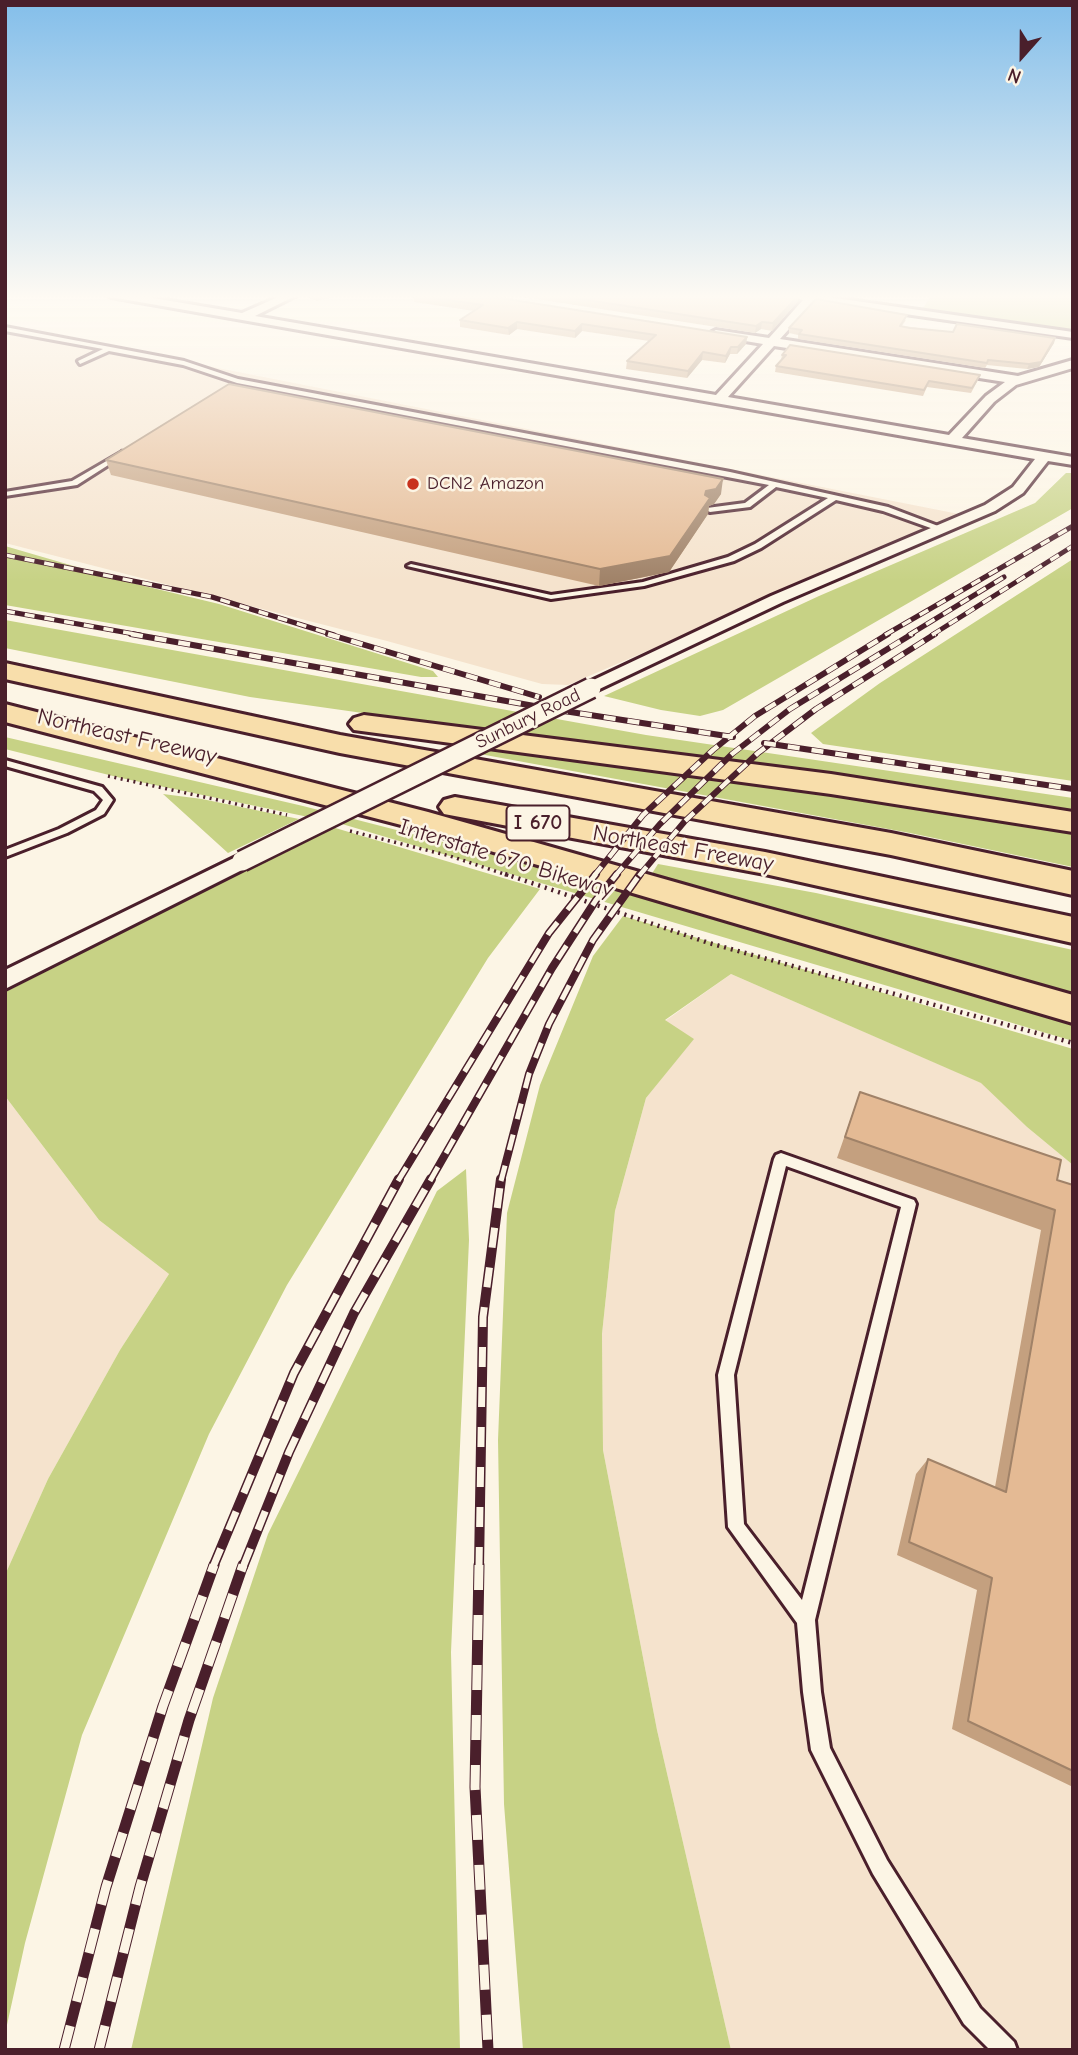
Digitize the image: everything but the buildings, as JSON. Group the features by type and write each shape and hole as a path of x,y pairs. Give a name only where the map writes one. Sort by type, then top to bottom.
{"highway":[{"name":"Northeast Freeway","path":"5,671 365,749 878,842 1073,883"},
{"path":"67,685 110,684 329,719 831,784 1073,822"},
{"name":"Northeast Freeway","path":"5,711 326,783 765,863 1073,930"},
{"path":"5,711 134,748 417,818 1073,1009"}],"street":[{"path":"667,390 1073,461"},
{"path":"720,399 728,390"},
{"path":"952,440 990,399 1003,390"},
{"name":"Sunbury Road","path":"5,980 591,688 777,599 990,508 1011,495 1044,456"}],"lane":[{"path":"283,390 775,484 885,509 942,529"},
{"path":"5,494 74,483 124,453"},
{"path":"710,510 747,505 775,484"},
{"path":"411,566 551,597 644,584 731,559 758,546 834,498"},
{"path":"5,764 98,789 108,800 100,812 5,854"},
{"path":"806,1620 736,1527 726,1375 781,1159 909,1204 806,1620 812,1692 821,1750 887,1878 972,2016 1006,2050"}],"path":[{"path":"107,776 293,817"},
{"name":"Interstate 670 Bikeway","path":"345,830 450,856 709,943 1073,1042"}],"shaded area":[{"path":"5,390 329,390 964,515 568,685 542,684 387,641 5,543"},
{"path":"731,974 982,1083 1027,1127 1073,1165 1073,2050 731,2050 657,1730 603,1450 602,1334 615,1211 646,1098 693,1039 665,1021"},
{"path":"5,1096 99,1220 169,1274 120,1350 48,1479 5,1575"}],"green space":[{"path":"1066,473 1073,473 1073,508 723,710 700,716 604,696 819,596 1035,503"},
{"path":"5,546 132,583 219,604 433,671 438,677 421,677 5,605"},
{"path":"1073,559 1073,781 823,744 811,733 880,683"},
{"path":"5,620 646,735 1073,798 1073,814 250,697 5,648"},
{"path":"5,737 303,806 529,864 1073,1024 1073,1041 342,824 121,778 5,749"},
{"path":"473,746 688,772 1073,830 1073,867 910,833 469,752"},
{"path":"163,794 202,799 299,819 228,853"},
{"path":"332,827 540,889 488,958 287,1285 209,1434 82,1735 25,1943 5,2034 5,1575 48,1479 120,1350 169,1274 99,1220 5,1096 5,992"},
{"path":"658,864 816,893 1073,950 1073,1000 648,880"},
{"path":"623,916 1073,1049 1073,1165 1027,1127 981,1083 731,974 665,1020 694,1039 646,1098 615,1211 602,1334 603,1450 657,1730 731,2050 523,2050 504,1804 498,1440 507,1213 540,1085 593,956"},
{"path":"466,1169 469,1240 451,1652 460,2050 131,2050 213,1698 268,1534 437,1191"}],"railway":[{"path":"885,635 1073,526"},
{"path":"932,635 1073,546"},
{"path":"5,555 212,597 334,635"},
{"path":"909,635 1004,577"},
{"path":"5,611 140,635"},
{"path":"131,634 551,709 730,736"},
{"path":"328,634 539,697"},
{"path":"730,736 755,716 888,634"},
{"path":"615,876 660,824 732,754 790,709 912,634"},
{"path":"770,744 816,709 935,634"},
{"path":"594,876 643,815 730,736"},
{"path":"764,743 770,744"},
{"path":"639,876 685,821 770,744"},
{"path":"770,744 1073,789"},
{"path":"398,1181 549,933 596,874"},
{"path":"430,1181 552,968 596,900 617,874"},
{"path":"501,1181 529,1074 549,1024 593,940 640,874"},
{"path":"213,1567 294,1373 399,1179"},
{"path":"243,1567 289,1452 354,1313 431,1179"},
{"path":"479,1567 483,1317 501,1179"},
{"path":"64,2050 106,1887 163,1706 214,1565"},
{"path":"99,2050 140,1887 189,1720 243,1565"},
{"path":"479,1565 475,1787 488,2050"}],"place":[{"name":"DCN2 Amazon","path":"413,484"}]}
